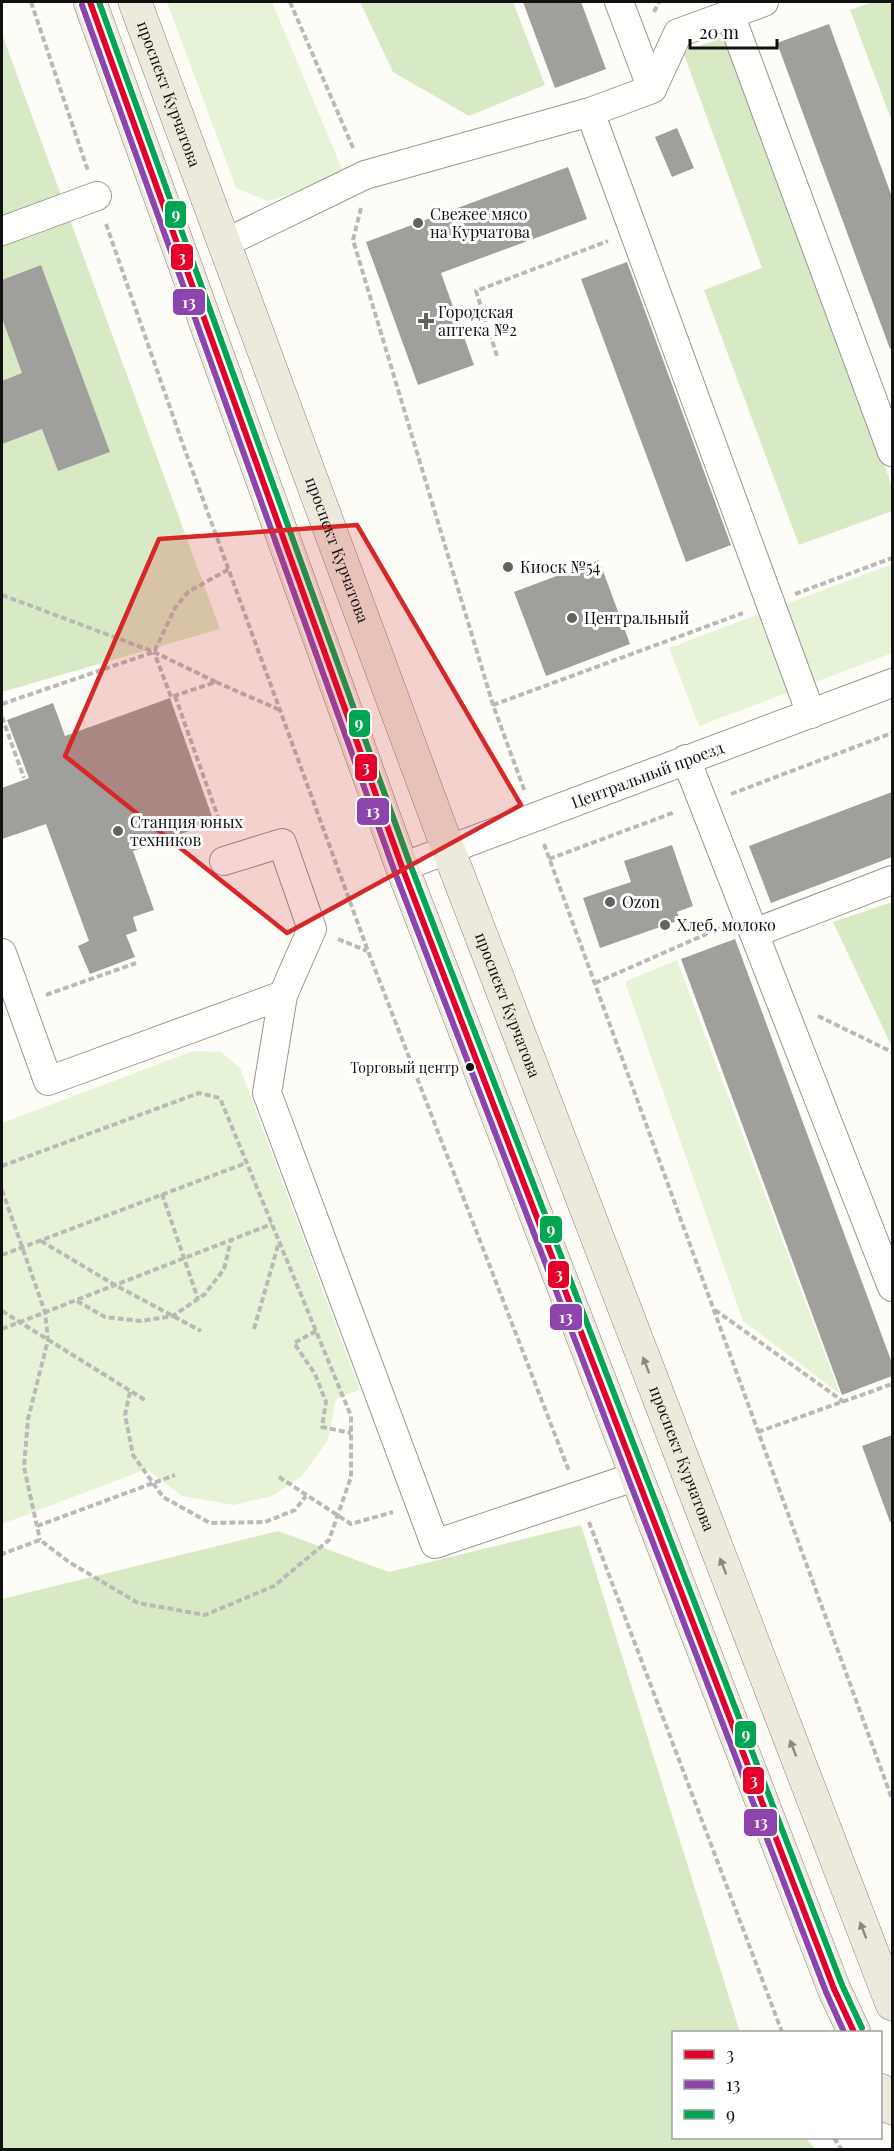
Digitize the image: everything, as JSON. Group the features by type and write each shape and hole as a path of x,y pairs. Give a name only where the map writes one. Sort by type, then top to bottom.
{"main road":[{"path":"90,2 402,867 834,1989 854,2031"},
{"name":"проспект Курчатова","path":"135,2 448,849 885,1966 892,2004"},
{"path":"882,2093 892,2108"}],"street":[{"path":"619,2 652,89"},
{"path":"225,243 365,175 590,112 652,89 678,33 764,2"},
{"path":"730,14 892,452"},
{"path":"590,112 811,714"},
{"path":"2,231 97,196"},
{"name":"Центральный проезд","path":"402,867 892,683"},
{"path":"686,759 892,1287"},
{"path":"228,859 282,843 312,929 283,995 267,1093 435,1544 637,1476"},
{"path":"751,924 892,880"},
{"path":"2,953 48,1081 283,995"}],"path":[{"path":"31,2 131,300 372,962 579,1496 782,2031"},
{"path":"291,2 365,175 360,214 353,240 493,705 892,1799"},
{"path":"497,356 476,291 634,232"},
{"path":"493,705 892,558"},
{"path":"216,682 171,697 154,652 174,608 188,592 229,569"},
{"path":"2,595 154,652 280,710"},
{"path":"2,704 154,652"},
{"path":"174,696 228,859"},
{"path":"2,717 24,778"},
{"path":"595,983 751,924"},
{"path":"20,1005 136,963"},
{"path":"779,997 892,1052"},
{"path":"2,1166 200,1093 220,1098 351,1416 351,1477 329,1540 274,1586 205,1615 138,1603 69,1562 40,1540 24,1467 28,1419 48,1340 45,1312 2,1190"},
{"path":"2,1255 246,1163"},
{"path":"162,1194 198,1299"},
{"path":"2,1329 272,1224"},
{"path":"40,1240 115,1285 201,1331"},
{"path":"76,1300 105,1317 141,1321 173,1316 205,1294 224,1269 231,1240"},
{"path":"254,1329 279,1241"},
{"path":"714,1310 844,1402"},
{"path":"2,1311 145,1400"},
{"path":"316,1331 294,1343 315,1374 327,1402 322,1427 351,1433"},
{"path":"759,1432 892,1384"},
{"path":"130,1392 126,1414 133,1455 163,1497 210,1524 265,1522 295,1510 306,1496"},
{"path":"37,1526 174,1475"},
{"path":"279,1477 351,1524 420,1504"},
{"path":"2,1554 40,1540"}],"highlighted area":[{"path":"357,525 521,805 287,933 65,756 159,539"}],"green space":[{"path":"167,2 272,2 345,176 268,201 236,188"},
{"path":"360,2 513,2 545,85 469,116 393,72"},
{"path":"872,2 892,2 892,122 850,10"},
{"path":"2,34 220,629 2,692"},
{"path":"726,36 892,486 892,511 799,545 704,290 762,268 683,52"},
{"path":"892,564 892,653 699,726 669,648"},
{"path":"892,902 892,1047 833,922"},
{"path":"677,960 840,1394 743,1321 625,982"},
{"path":"193,1051 221,1052 240,1068 360,1390 336,1399 328,1440 302,1476 272,1496 234,1505 182,1496 147,1469 2,1524 2,1123"},
{"path":"581,1525 740,2031 672,2031 672,2139 807,2139 815,2149 2,2149 2,1599 278,1531 389,1572"}],"building":[{"path":"523,2 581,2 606,69 555,88"},
{"path":"829,24 892,197 892,348 890,349 777,43"},
{"path":"677,128 694,168 672,177 655,137"},
{"path":"568,167 587,219 441,273 474,365 418,385 366,242"},
{"path":"627,262 731,545 686,562 581,279"},
{"path":"41,265 110,452 58,471 42,429 2,444 2,381 22,373 2,318 2,280"},
{"name":"Центральный","path":"599,560 630,644 546,676 514,592"},
{"name":"Станция юных техников","path":"170,698 214,822 133,851 154,910 133,917 137,931 126,935 135,957 90,974 78,946 89,941 46,824 2,839 2,788 29,778 7,720 53,703 65,736"},
{"path":"892,792 892,857 771,903 749,846"},
{"path":"672,845 693,906 677,912 680,920 600,948 583,898 631,882 624,861"},
{"path":"735,939 892,1363 892,1376 842,1395 681,959"},
{"path":"892,1435 892,1522 890,1522 862,1446"}],"transit line":[{"name":"3","path":"90,2 402,867 834,1989 854,2031"},
{"name":"9","path":"99,2 410,864 842,1985 862,2028"},
{"name":"13","path":"82,5 394,870 826,1992 844,2031"}],"place":[{"name":"Свежее мясо на Курчатова","path":"418,223"},
{"name":"Городская аптека №2","path":"426,321"},
{"name":"Киоск №54","path":"508,567"},
{"name":"Центральный","path":"572,618"},
{"name":"Станция юных техников","path":"118,831"},
{"name":"Ozon","path":"610,902"},
{"name":"Хлеб, молоко","path":"665,925"},
{"name":"Торговый центр","path":"470,1067"}]}
